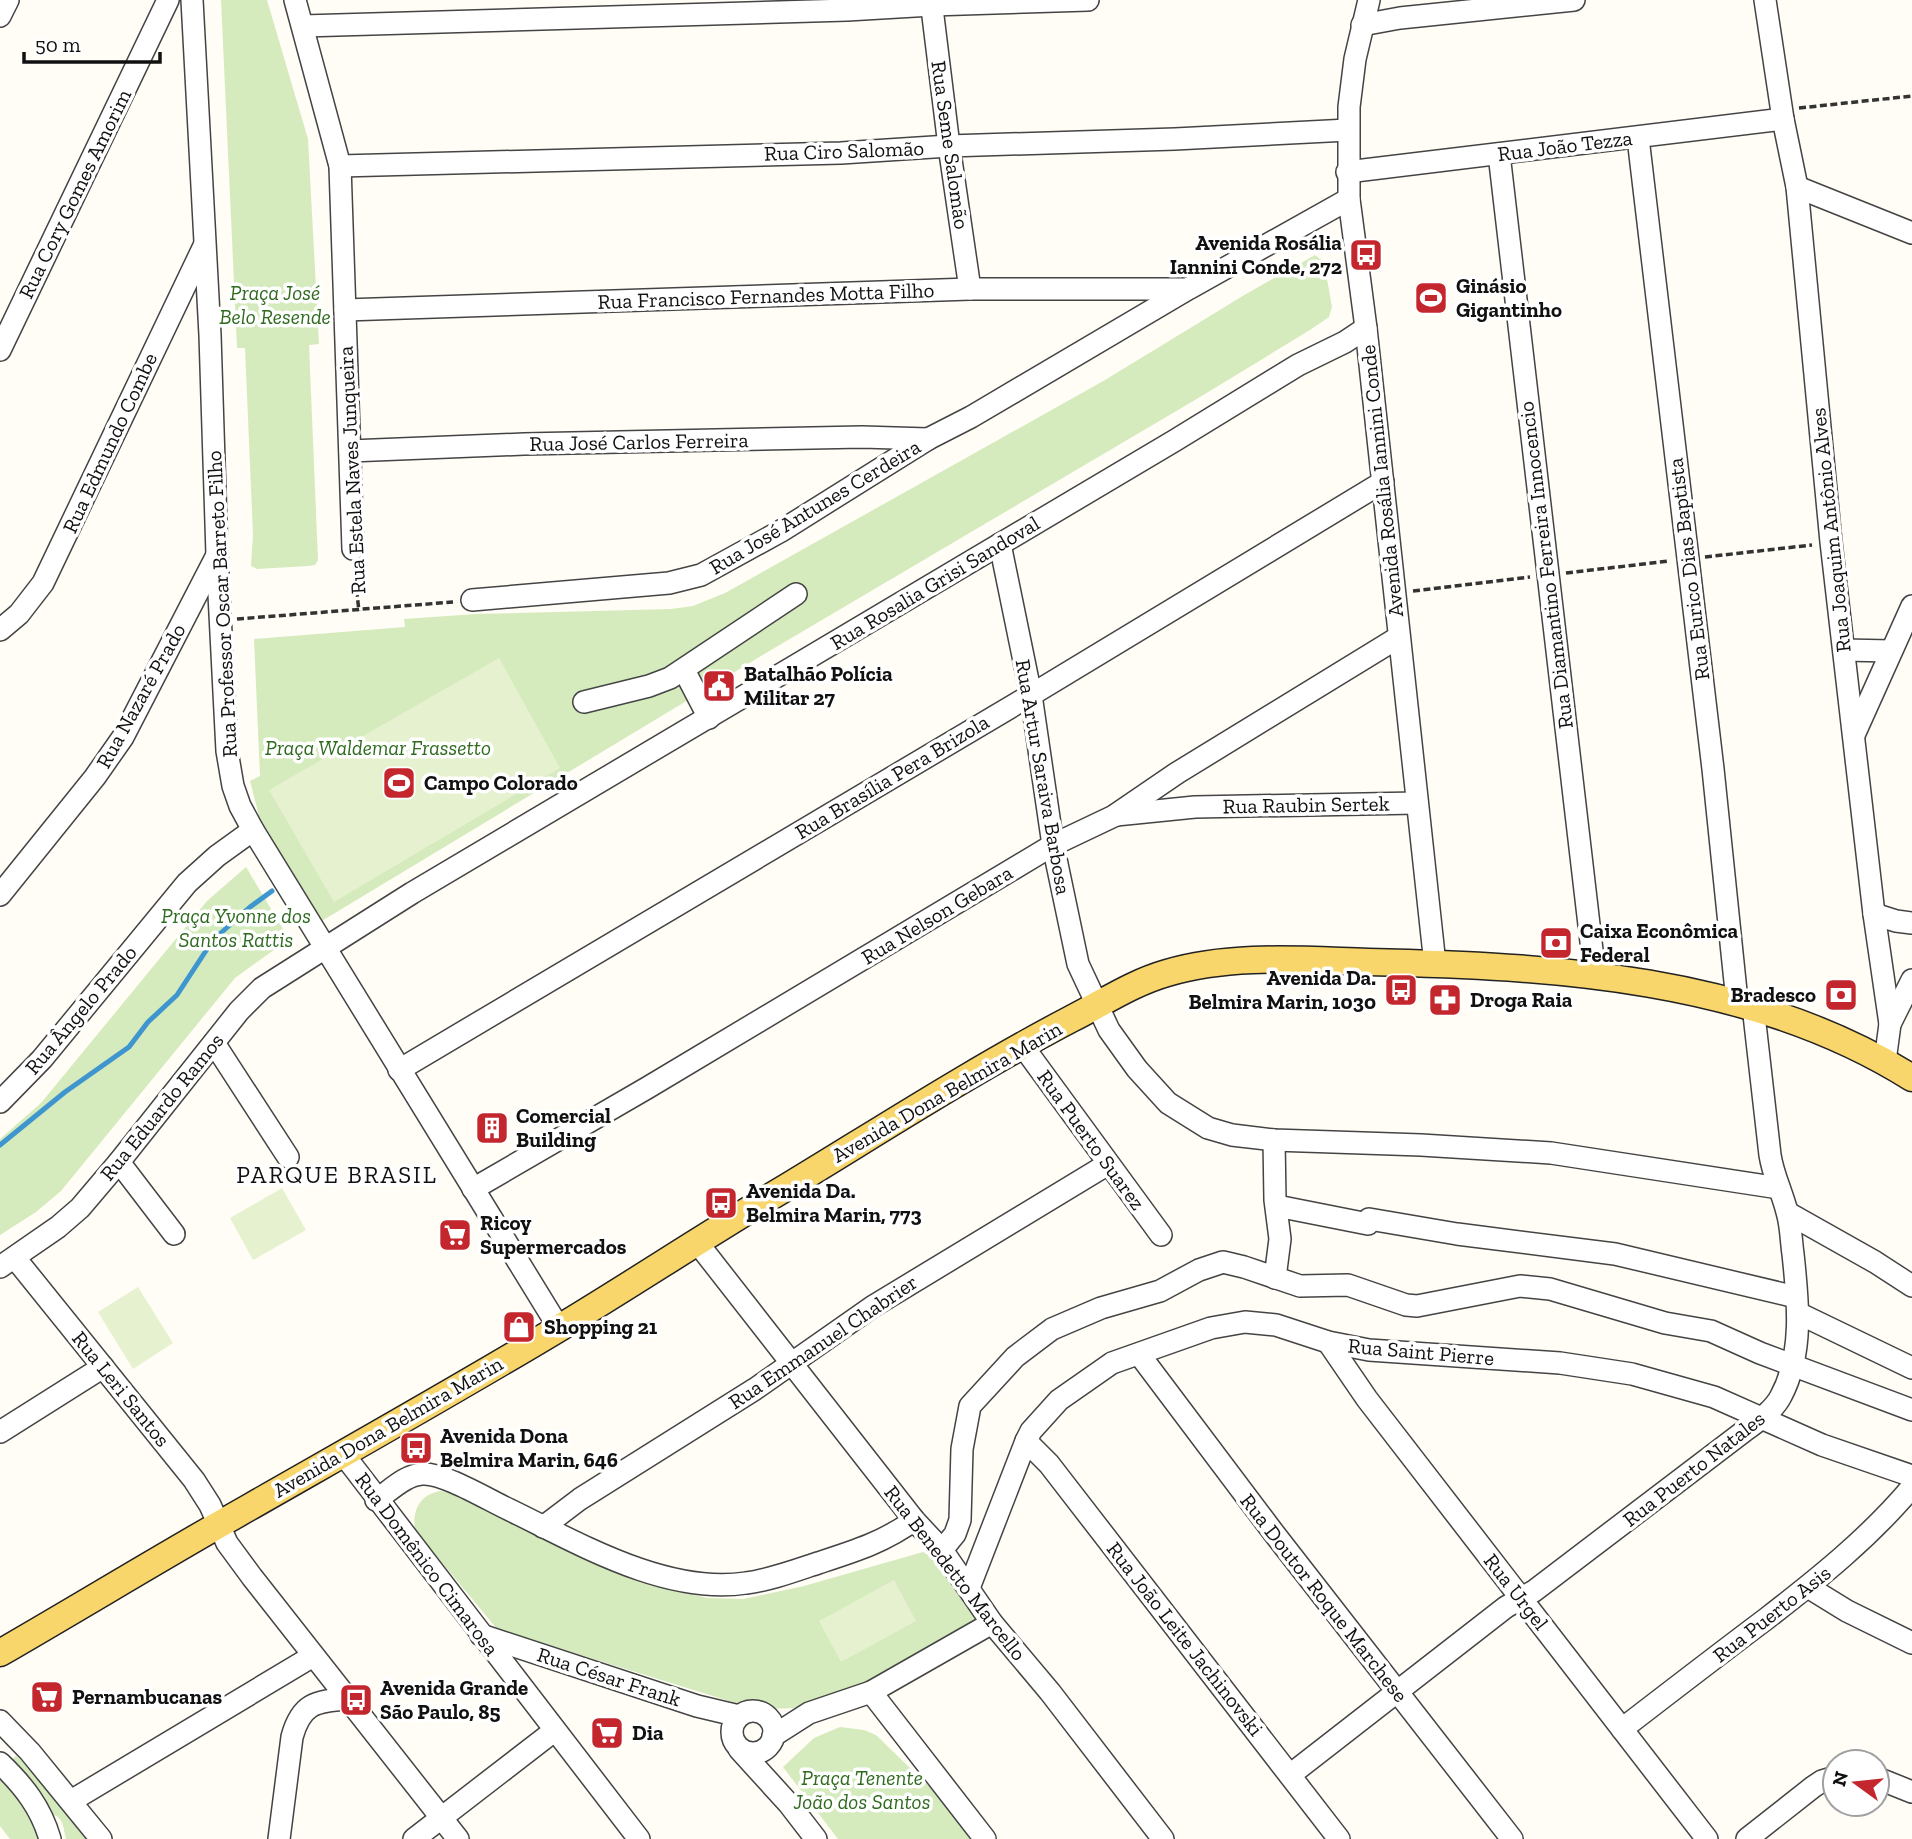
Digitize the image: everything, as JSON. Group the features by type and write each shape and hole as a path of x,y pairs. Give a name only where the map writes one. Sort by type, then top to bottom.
{"main road":[{"name":"Avenida Dona Belmira Marin","path":"0,1653 559,1328 696,1241 1022,1045 1139,982 1171,972 1210,964 1284,960 1435,964 1595,976 1745,1004 1823,1032 1885,1061 1912,1078"}],"street":[{"path":"0,16 8,0"},
{"name":"Rua Cory Gomes Amorim","path":"0,350 168,0"},
{"name":"Rua Professor Oscar Barreto Filho","path":"192,0 217,555 228,751 233,786 253,830 559,1328"},
{"name":"Rua Estela Naves Junqueira","path":"295,0 340,166 353,549"},
{"path":"303,26 847,10 932,2 1088,0"},
{"name":"Avenida Rosália Iannini Conde","path":"1369,0 1355,59 1347,172 1435,964"},
{"path":"1362,25 1401,18 1574,0"},
{"name":"Rua Joaquim Antônio Alves","path":"1765,0 1782,115 1797,187 1832,542 1874,914 1890,1024 1885,1061"},
{"name":"Rua Seme Salomão","path":"932,2 970,289"},
{"name":"Rua João Tezza","path":"1347,172 1639,138 1782,115"},
{"name":"Rua Ciro Salomão","path":"340,166 841,153 1348,130"},
{"name":"Rua Eurico Dias Baptista","path":"1639,138 1730,923 1745,1004"},
{"name":"Rua Diamantino Ferreira Innocencio","path":"1499,154 1595,976"},
{"path":"1797,187 1912,233"},
{"name":"Rua José Antunes Cerdeira","path":"472,600 669,583 701,575 781,531 928,439 1349,200"},
{"name":"Rua Edmundo Combe","path":"0,630 19,614 43,583 205,244"},
{"name":"Rua Francisco Fernandes Motta Filho","path":"345,310 970,289 1188,289"},
{"name":"Rua Rosalia Grisi Sandoval","path":"324,947 1298,365 1345,342 1366,328"},
{"name":"Rua José Carlos Ferreira","path":"350,451 862,436 928,439"},
{"name":"Rua Brasília Pera Brizola","path":"400,1070 1031,695 1382,482"},
{"name":"Rua Artur Saraiva Barbosa","path":"1000,544 1031,695 1053,845 1078,964 1096,1006"},
{"name":"Rua Nazaré Prado","path":"0,895 95,777 123,737 217,555"},
{"path":"584,702 649,686 684,670 796,594"},
{"path":"1854,737 1912,606"},
{"name":"Rua Nelson Gebara","path":"473,1189 1053,845 1114,816 1399,637"},
{"path":"1844,650 1891,651"},
{"path":"684,670 709,718"},
{"name":"Rua Raubin Sertek","path":"1177,774 1195,807"},
{"name":"Rua Raubin Sertek","path":"1114,816 1195,807 1417,803"},
{"name":"Rua Ângelo Prado","path":"0,1102 42,1059 187,883 217,856 253,830"},
{"path":"1874,914 1912,923"},
{"name":"Rua Eduardo Ramos","path":"8,1262 80,1208 239,1011 262,988 324,947"},
{"path":"1890,1024 1912,980"},
{"name":"Rua Puerto Natales","path":"1290,1775 1506,1607 1521,1599 1762,1416 1782,1396 1792,1363 1797,1305 1788,1213 1770,1156 1745,1004"},
{"path":"1096,1006 1109,1030 1137,1069 1168,1103 1220,1132 1274,1140 1551,1153 1779,1188"},
{"path":"214,1044 288,1157"},
{"name":"Rua Puerto Suarez","path":"1022,1045 1161,1235"},
{"path":"1274,1140 1280,1240 1275,1278"},
{"path":"119,1163 174,1234"},
{"name":"Rua Emmanuel Chabrier","path":"543,1527 580,1499 755,1389 834,1332 1108,1164"},
{"path":"1277,1206 1368,1224 1369,1219 1437,1231 1615,1254 1797,1305 1912,1368"},
{"path":"1788,1213 1912,1286"},
{"name":"Rua Benedetto Marcello","path":"696,1241 914,1520 942,1550 992,1623 1050,1692 1163,1839"},
{"name":"Rua Leri Santos","path":"8,1262 103,1367 194,1480 210,1505 227,1543 458,1839"},
{"path":"942,1550 956,1534 960,1520 962,1450 968,1411 1015,1357 1052,1329 1071,1320 1101,1308 1160,1291 1211,1265 1230,1264 1300,1286 1348,1286 1406,1305 1417,1306 1486,1292 1535,1286 1665,1322 1704,1329 1912,1410"},
{"name":"Rua Saint Pierre","path":"969,1588 1026,1441 1044,1415 1077,1385 1112,1363 1211,1328 1245,1322 1276,1325 1328,1342 1368,1350 1560,1363 1669,1383 1762,1416 1822,1445 1912,1476"},
{"name":"Rua Urgel","path":"1328,1342 1367,1399 1707,1839"},
{"name":"Rua Doutor Roque Marchese","path":"1139,1354 1512,1839"},
{"path":"0,1432 103,1367"},
{"name":"Rua João Leite Jachinovski","path":"1026,1441 1049,1464 1339,1839"},
{"name":"Rua Domênico Cimarosa","path":"344,1455 639,1839"},
{"path":"376,1500 413,1476 428,1474 471,1491 606,1556 651,1572 711,1585 749,1583 861,1550 891,1537 914,1520"},
{"name":"Rua Puerto Asis","path":"1622,1729 1808,1587 1884,1520 1912,1487"},
{"path":"1808,1587 1847,1611 1912,1643"},
{"path":"809,1713 758,1753 748,1753 737,1746 732,1729 738,1716 750,1711 763,1714 809,1713 871,1692 992,1623"},
{"name":"Rua César Frank","path":"481,1635 697,1706 738,1716"},
{"path":"71,1801 313,1656"},
{"path":"871,1692 985,1839"},
{"path":"279,1839 296,1722 303,1710 313,1704 347,1699"},
{"name":"Rua César Frank","path":"697,1706 789,1804"},
{"path":"763,1714 772,1723 770,1742 789,1804 816,1839"},
{"path":"0,1721 25,1746 100,1839"},
{"path":"414,1839 554,1731"},
{"path":"0,1740 25,1746"},
{"path":"0,1763 33,1799 50,1839"},
{"path":"1747,1839 1821,1782"},
{"path":"1891,1784 1912,1792"}],"path":[{"path":"1782,115 1912,96"},
{"path":"1395,593 1832,542"},
{"name":"Rua Estela Naves Junqueira","path":"353,549 359,611"},
{"path":"221,621 472,600"}],"green space":[{"name":"Praça José Belo Resende","path":"221,0 267,0 308,139 319,344 309,345 318,560 315,565 257,569 251,566 253,535 245,348 237,348"},
{"name":"Praça Waldemar Frassetto","path":"1315,255 1324,262 1332,307 1329,317 1310,330 320,922 259,816 250,781 260,776 254,639 405,627 404,619 693,606 725,593 1105,380"},
{"path":"499,658 560,768 334,902 269,790"},
{"name":"Praça Yvonne dos Santos Rattis","path":"246,867 289,939 235,978 61,1191 36,1212 0,1235 0,1139 41,1103 207,901"},
{"path":"282,1188 306,1230 253,1260 230,1218"},
{"path":"138,1287 173,1343 133,1369 98,1312"},
{"path":"441,1491 454,1494 680,1592 708,1598 743,1599 804,1586 923,1552 940,1562 980,1623 877,1681 834,1699 794,1708 742,1705 497,1629 415,1530 415,1516 419,1504 428,1496"},
{"path":"894,1580 916,1621 841,1662 819,1621"},
{"name":"Praça Tenente João dos Santos","path":"840,1727 864,1730 876,1735 946,1803 973,1839 838,1839 783,1767 814,1738"},
{"path":"16,1756 31,1769 88,1839 66,1839 61,1820 44,1813 8,1763"},
{"path":"0,1778 24,1805 41,1839 10,1839 0,1826"}],"waterway":[{"path":"0,1145 65,1092 129,1047 148,1022 177,995 213,940 272,891"}],"place":[{"name":"Avenida Rosália Iannini Conde, 272","path":"1366,255"},
{"name":"Ginásio Gigantinho","path":"1431,298"},
{"name":"Batalhão Polícia Militar 27","path":"719,686"},
{"name":"Campo Colorado","path":"399,783"},
{"name":"Caixa Econômica Federal","path":"1556,943"},
{"name":"Avenida Da. Belmira Marin, 1030","path":"1401,990"},
{"name":"Bradesco","path":"1841,995"},
{"name":"Droga Raia","path":"1445,1000"},
{"name":"Comercial Building","path":"492,1128"},
{"name":"Avenida Da. Belmira Marin, 773","path":"721,1203"},
{"name":"Ricoy Supermercados","path":"455,1235"},
{"name":"Shopping 21","path":"519,1327"},
{"name":"Avenida Dona Belmira Marin, 646","path":"416,1448"},
{"name":"Pernambucanas","path":"47,1697"},
{"name":"Avenida Grande São Paulo, 85","path":"356,1700"},
{"name":"Dia","path":"607,1733"}],"district":[{"name":"PARQUE BRASIL","path":"337,1175"}]}
